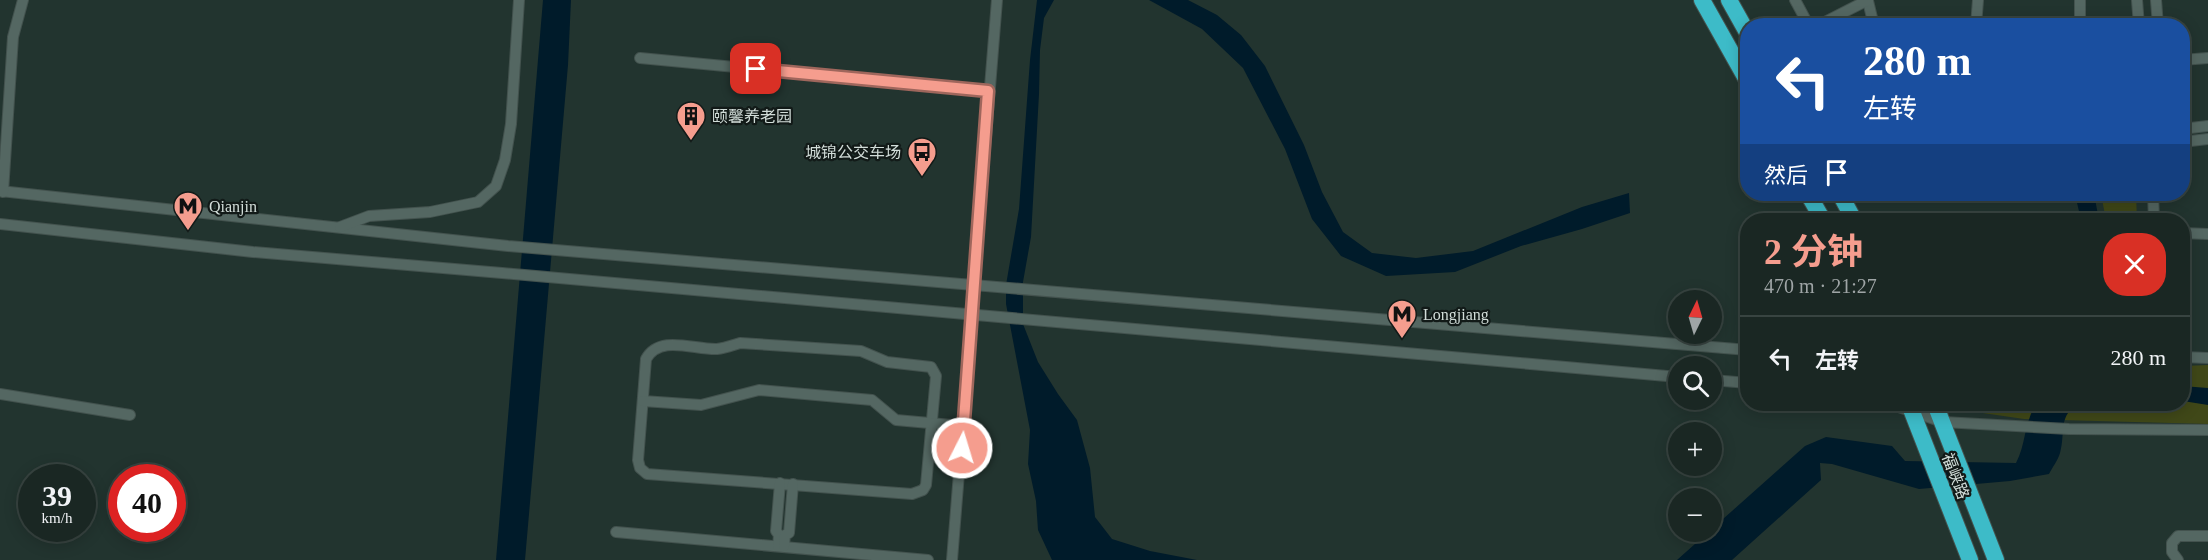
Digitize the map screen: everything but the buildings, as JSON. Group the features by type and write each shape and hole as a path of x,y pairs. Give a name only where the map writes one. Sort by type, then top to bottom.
{"highway":[{"path":"1702,0 1740,68"},
{"path":"1711,16 1730,3 1740,20"},
{"name":"福峡路","path":"1912,411 1970,560"},
{"name":"福峡路","path":"1938,411 1996,560"}],"street":[{"path":"23,0 13,37 2,191 508,246 1740,349"},
{"path":"338,228 369,216 430,212 478,202 496,186 505,160 511,124 519,0"},
{"path":"952,560 997,0"},
{"path":"1795,0 1805,18"},
{"path":"1977,18 1978,0"},
{"path":"2080,0 2080,18"},
{"path":"2137,0 2138,18"},
{"path":"2156,0 2157,18"},
{"path":"1833,18 1868,1 1872,18"},
{"path":"640,58 988,91"},
{"path":"2190,59 2208,58"},
{"path":"2190,128 2208,126"},
{"path":"2190,141 2208,139"},
{"path":"0,224 253,252 1668,376"},
{"path":"2190,233 2208,234"},
{"path":"740,343 861,351 887,362 931,367 936,376 932,423 926,485 923,490 912,494 647,474 640,468 638,460 646,358 650,352 665,345 718,349 740,343"},
{"path":"2190,357 2208,358"},
{"path":"1722,381 1740,382"},
{"path":"643,401 701,405 759,390 872,400 896,420 963,426"},
{"path":"0,394 130,414"},
{"path":"1920,411 1943,422 2069,429 2208,430"},
{"path":"780,483 776,531 781,546"},
{"path":"781,546 785,535 789,533 793,484"},
{"path":"616,532 928,560"},
{"path":"2178,560 2172,552 2172,543 2178,536 2208,536"}],"green space":[{"path":"2102,201 2136,201 2137,213 2105,213"},
{"path":"2208,365 2208,424 2024,419 1969,411 2190,411 2190,366"}],"water":[{"path":"543,0 571,0 568,65 525,560 496,560"},
{"path":"1037,0 1054,0 1044,18 1040,50 1031,237 1023,282 1023,324 1038,362 1077,420 1090,468 1095,517 1112,539 1150,551 1197,560 1052,560 1038,530 1036,501 1028,464 1030,430 1006,304 1006,285 1019,209 1030,60"},
{"path":"1149,0 1188,0 1217,15 1241,35 1265,66 1304,145 1322,192 1343,232 1372,253 1416,258 1473,251 1582,207 1629,193 1630,213 1521,246 1455,272 1386,276 1341,256 1312,219 1285,149 1243,68 1202,29"},
{"path":"2077,201 2095,201 2098,213 2079,213"},
{"path":"2190,387 2208,388 2208,405 2190,402"},
{"path":"2032,411 2070,411 2065,419 2060,453 2049,474 2010,481 1919,489 1832,464 1820,463 1821,480 1732,560 1677,560 1697,542 1722,542 1722,520 1805,446 1826,437 1892,446 1905,461 2016,463"}],"place":[{"name":"颐馨养老园","path":"691,142"},
{"name":"城锦公交车场","path":"922,178"},
{"name":"Qianjin","path":"188,232"},
{"name":"Longjiang","path":"1402,340"}],"route":[{"path":"756,69 988,91 962,448"}]}
